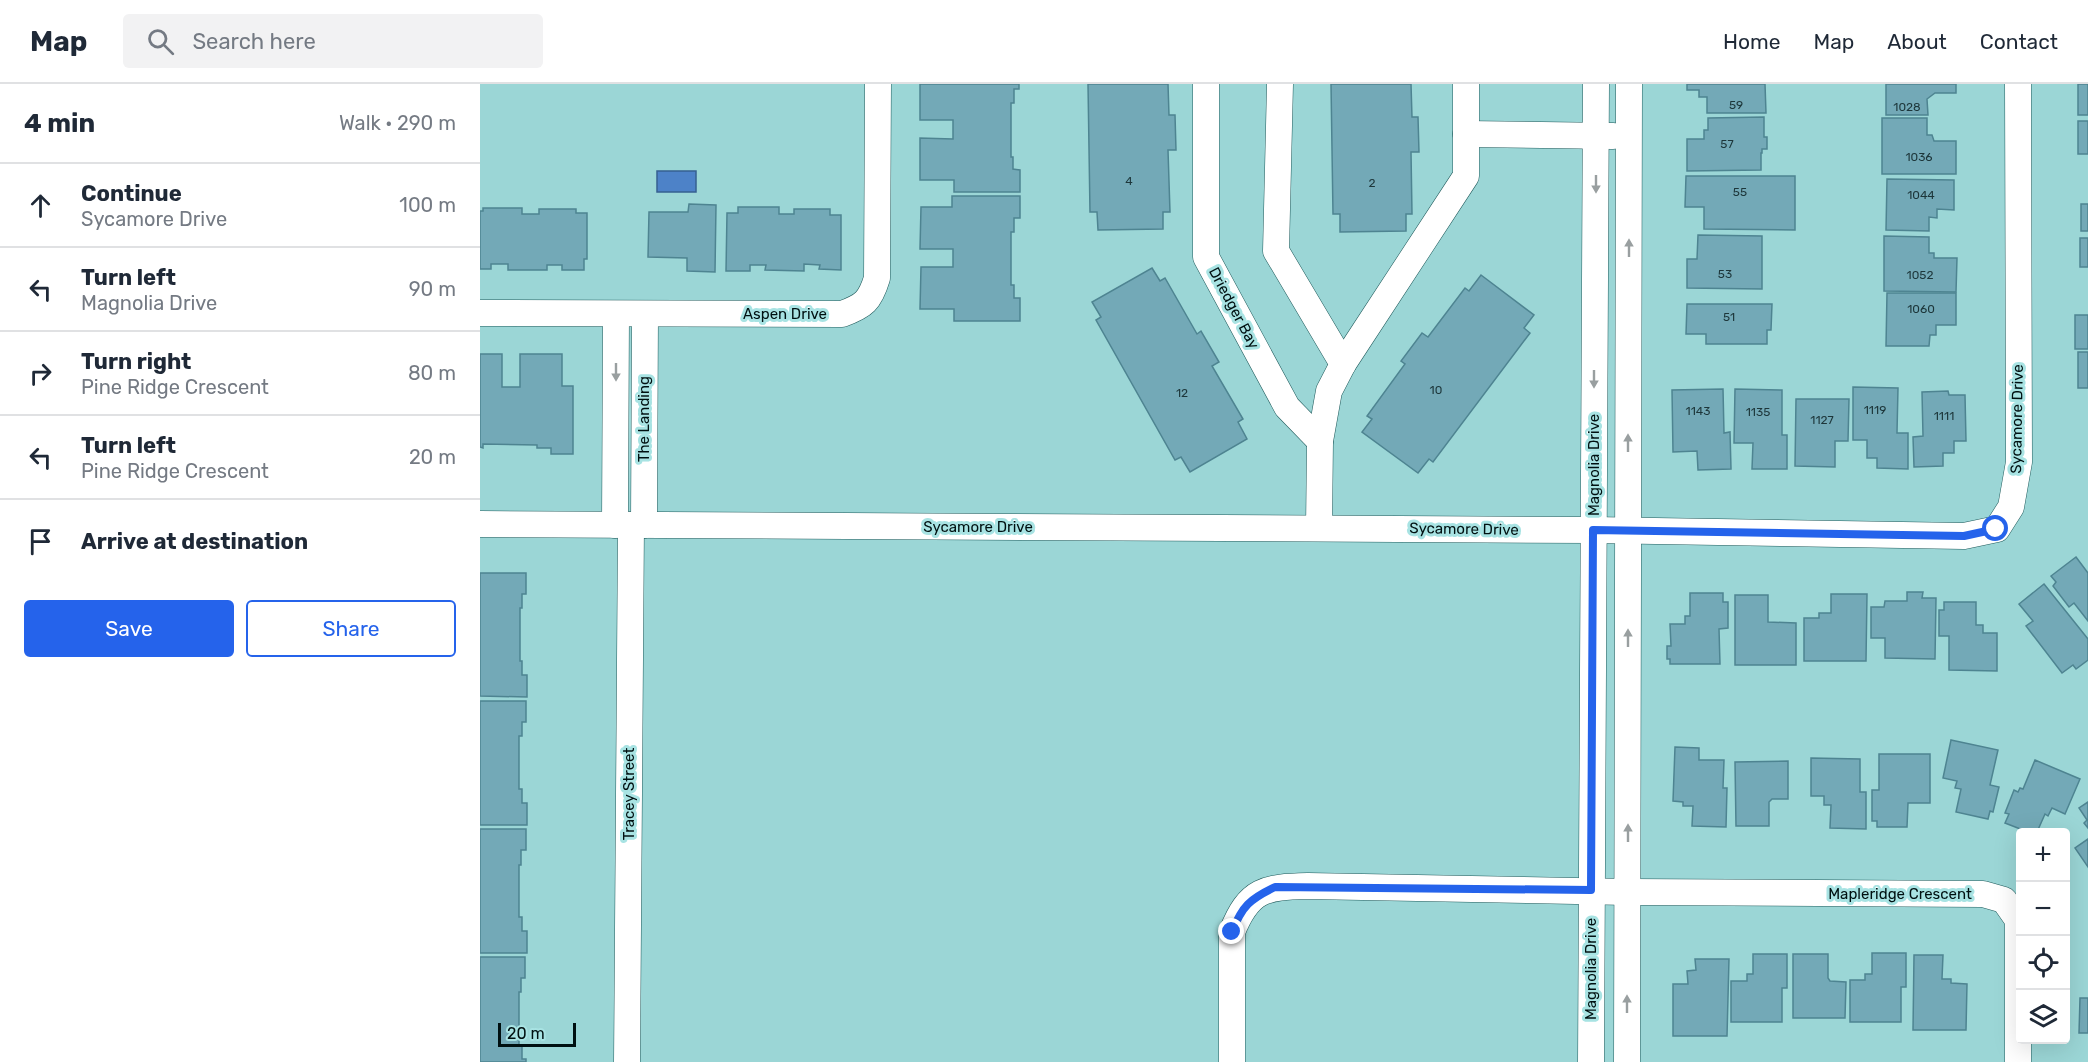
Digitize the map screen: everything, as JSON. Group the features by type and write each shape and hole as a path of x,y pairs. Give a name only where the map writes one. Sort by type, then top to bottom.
{"street":[{"name":"Aspen Drive","path":"480,313 842,314 860,308 872,294 877,278 878,84"},
{"name":"Driedger Bay","path":"1206,84 1206,257 1287,407 1320,441"},
{"path":"1280,84 1276,251 1343,364"},
{"path":"1319,528 1320,441 1329,391 1343,364 1466,176 1466,84"},
{"name":"Magnolia Drive","path":"1591,1062 1596,84"},
{"path":"1627,1062 1629,84"},
{"name":"Sycamore Drive","path":"480,524 1593,530 1964,536 1996,529 2011,507 2019,462 2018,84"},
{"path":"1466,134 1629,136"},
{"name":"The Landing","path":"616,314 630,525"},
{"name":"The Landing","path":"630,525 645,314"},
{"name":"Tracey Street","path":"627,1062 630,525"},
{"name":"Mapleridge Crescent","path":"1232,1062 1232,932 1240,912 1254,897 1275,887 1308,886 1628,892 1983,894 2004,900 2018,920 2018,1062"}],"water":[{"path":"657,171 696,171 696,192 657,192"}],"building":[{"path":"920,84 1019,84 1019,89 1014,89 1014,103 1011,103 1011,157 1013,157 1013,169 1020,170 1020,192 954,192 954,180 920,180 920,138 953,139 953,120 920,120"},
{"path":"1088,84 1168,84 1169,115 1175,115 1176,150 1168,150 1170,212 1163,212 1163,229 1098,230 1097,212 1090,212"},
{"path":"1331,84 1411,84 1412,117 1418,117 1419,152 1411,152 1412,214 1406,214 1406,231 1340,232 1340,214 1333,214"},
{"path":"1687,84 1765,84 1766,113 1707,113 1707,97 1699,97 1699,90 1687,90"},
{"path":"1886,84 1956,84 1956,93 1935,93 1927,99 1928,115 1886,115"},
{"path":"2078,84 2088,84 2088,115 2078,115"},
{"path":"1764,117 1764,137 1767,137 1767,149 1762,149 1761,170 1687,171 1687,139 1704,139 1704,130 1708,130 1708,118"},
{"path":"1882,118 1927,118 1927,135 1932,135 1934,141 1956,141 1956,174 1882,174"},
{"path":"2078,121 2088,121 2088,154 2078,154"},
{"path":"1686,176 1795,176 1795,230 1704,229 1704,207 1685,207"},
{"path":"1887,179 1954,180 1954,210 1937,209 1937,218 1929,217 1929,231 1886,230"},
{"path":"952,196 1020,196 1020,218 1014,218 1014,232 1011,232 1011,285 1014,285 1014,298 1020,298 1020,321 954,321 954,309 920,309 921,267 953,267 953,249 920,249 921,207 952,207"},
{"path":"689,204 716,205 715,272 687,271 687,258 648,257 649,212 688,212"},
{"path":"2081,204 2088,204 2088,231 2081,231"},
{"path":"738,207 779,207 779,214 794,214 794,209 830,209 830,215 841,215 841,270 819,269 820,265 804,264 804,271 765,270 766,265 750,265 750,271 726,271 727,213 738,213"},
{"path":"483,208 522,208 522,214 539,214 539,209 576,209 576,213 587,213 587,259 584,259 584,270 562,270 562,265 547,265 547,270 508,270 508,264 491,264 491,269 480,269 480,211 483,211"},
{"path":"1698,235 1762,236 1762,289 1687,288 1687,259 1697,259"},
{"path":"1884,236 1929,237 1929,253 1934,253 1934,258 1957,258 1956,292 1884,291"},
{"path":"2080,238 2088,238 2088,267 2080,267"},
{"path":"1152,268 1160,281 1165,278 1197,334 1201,331 1219,362 1212,366 1243,419 1238,422 1247,439 1190,472 1181,457 1175,460 1096,320 1101,317 1092,302"},
{"path":"1481,275 1534,315 1524,328 1530,333 1433,462 1429,459 1418,473 1362,432 1372,419 1367,416 1405,364 1401,361 1422,333 1428,337 1465,288 1469,291"},
{"path":"1887,293 1956,293 1956,325 1936,325 1936,335 1930,335 1929,346 1886,346"},
{"path":"1687,304 1772,304 1771,330 1767,330 1767,344 1706,344 1706,334 1686,334"},
{"path":"2075,315 2088,315 2088,349 2075,349"},
{"path":"2078,352 2088,352 2088,388 2078,388"},
{"path":"480,354 502,354 502,387 520,387 520,354 562,354 562,386 573,386 573,454 551,454 551,448 537,448 537,445 483,444 483,448 480,447"},
{"path":"1853,387 1898,388 1897,433 1908,433 1908,469 1877,468 1877,458 1867,458 1867,440 1853,440"},
{"path":"1723,389 1724,433 1730,432 1731,469 1698,470 1697,451 1673,452 1672,390"},
{"path":"1735,389 1782,390 1782,435 1787,435 1787,469 1752,469 1753,443 1734,443"},
{"path":"1948,391 1949,395 1965,395 1966,441 1954,441 1954,453 1943,453 1943,466 1914,467 1913,437 1923,436 1922,392"},
{"path":"1796,399 1849,399 1848,441 1835,441 1835,467 1795,466"},
{"path":"2076,557 2088,573 2088,621 2074,603 2069,607 2053,586 2056,582 2051,576"},
{"path":"480,573 526,573 526,594 522,594 522,608 520,608 520,661 522,661 522,675 527,675 527,697 480,696"},
{"path":"2044,584 2088,639 2088,660 2076,669 2073,665 2062,673 2026,626 2033,621 2019,604"},
{"path":"1907,592 1923,592 1922,598 1936,598 1935,659 1885,658 1885,638 1871,638 1871,607 1884,607 1885,601 1907,601"},
{"path":"1690,593 1723,593 1723,602 1728,602 1728,628 1719,629 1720,664 1670,664 1670,659 1667,659 1667,646 1671,646 1670,624 1685,624 1685,616 1690,616"},
{"path":"1831,594 1867,594 1866,661 1804,661 1804,618 1819,618 1819,613 1831,613"},
{"path":"1735,595 1768,595 1768,622 1796,623 1796,665 1735,665"},
{"path":"1944,602 1976,602 1976,625 1983,625 1983,633 1997,633 1997,671 1949,670 1949,636 1939,636 1939,610 1944,610"},
{"path":"480,701 526,701 526,722 522,722 522,736 519,736 519,789 522,789 522,803 527,803 527,825 480,825"},
{"path":"1951,740 1998,750 1990,785 1999,787 1993,812 1990,811 1988,819 1956,812 1961,789 1955,788 1957,781 1943,778"},
{"path":"1675,747 1699,748 1699,760 1724,760 1723,788 1727,788 1726,827 1692,826 1693,806 1683,806 1683,802 1673,801"},
{"path":"1879,754 1930,754 1930,803 1908,803 1907,827 1877,827 1877,821 1872,821 1872,790 1879,790"},
{"path":"1811,758 1860,759 1860,792 1866,792 1866,829 1830,828 1831,805 1824,805 1824,796 1811,796"},
{"path":"2035,760 2080,779 2065,814 2052,808 2048,816 2045,814 2039,828 2018,828 2005,823 2009,814 2005,813 2014,790 2018,792 2020,788 2023,789"},
{"path":"1788,761 1788,799 1772,799 1769,802 1769,826 1736,826 1735,762"},
{"path":"2088,802 2088,828 2084,823 2087,820 2079,808"},
{"path":"480,829 526,829 526,850 521,850 521,865 519,865 519,917 522,917 522,931 527,931 527,953 480,953"},
{"path":"2088,839 2088,867 2075,848"},
{"path":"1872,953 1906,953 1906,987 1901,987 1901,1022 1850,1022 1850,980 1865,980 1865,974 1872,974"},
{"path":"1753,954 1787,954 1787,988 1782,988 1782,1022 1731,1022 1731,981 1747,981 1747,974 1753,974"},
{"path":"1793,954 1828,954 1828,978 1830,981 1846,982 1845,1018 1793,1018"},
{"path":"1914,955 1943,955 1942,979 1951,979 1951,983 1967,984 1966,1030 1913,1030"},
{"path":"480,957 525,957 525,978 521,978 521,992 519,992 519,1045 522,1045 522,1059 526,1059 526,1062 480,1062"},
{"path":"1695,959 1729,959 1727,1036 1673,1036 1673,984 1688,984 1687,971 1696,970"},
{"path":"2080,998 2088,998 2088,1033 2079,1033"}],"route":[{"path":"1232,932 1240,912 1254,897 1275,887 1591,890 1593,530 1964,536 1996,529"}]}
